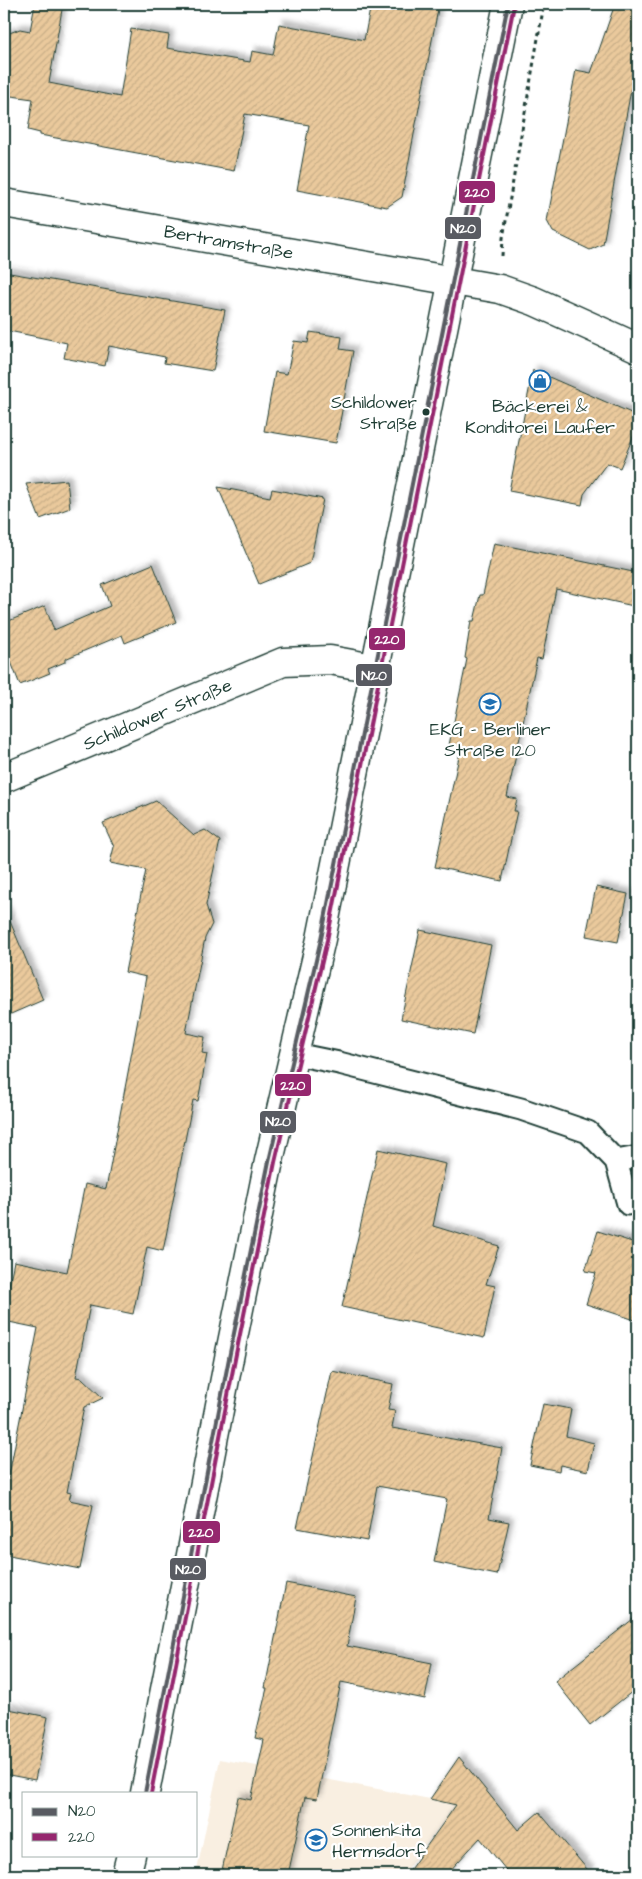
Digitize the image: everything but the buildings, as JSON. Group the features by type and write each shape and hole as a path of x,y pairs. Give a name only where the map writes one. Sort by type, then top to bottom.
{"main road":[{"path":"145,1792 267,1170 321,939 373,668 508,4"},
{"name":"Bertramstraße","path":"4,203 500,289 534,301 638,348"},
{"name":"Schildower Straße","path":"4,778 283,662 330,660 373,668"},
{"path":"126,1875 131,1856"}],"lane":[{"path":"295,1054 339,1063 529,1112 588,1132 616,1161 628,1204"},
{"path":"616,1161 638,1157"}],"path":[{"path":"509,259 500,255 544,4"}],"shaded area":[{"name":"Sonnenkita Hermsdorf","path":"220,1759 456,1805 403,1875 196,1875"}],"transit line":[{"name":"N20","path":"145,1792 230,1353 269,1161 321,939 508,4"},
{"name":"220","path":"151,1792 236,1354 275,1162 327,940 514,5"}],"place":[{"name":"Bäckerei & Konditorei Laufer","path":"540,381"},
{"name":"Schildower Straße","path":"426,412"},
{"name":"EKG - Berliner Straße 120","path":"490,704"},
{"name":"Sonnenkita Hermsdorf","path":"316,1840"}]}
